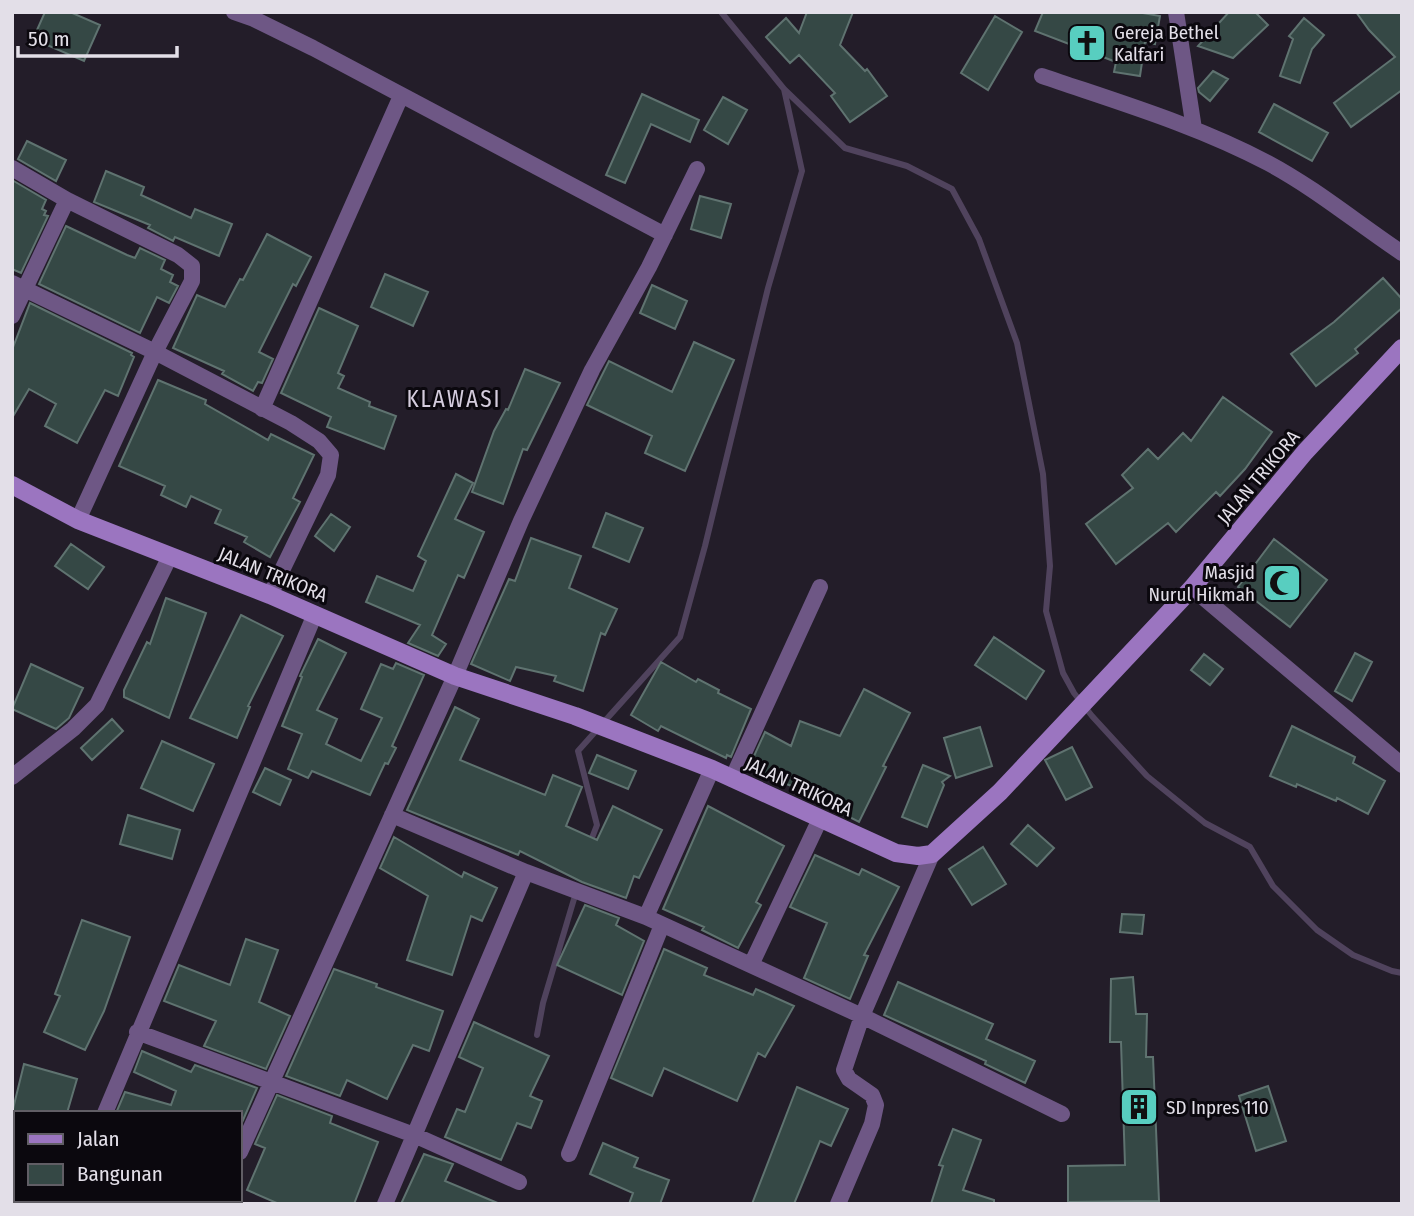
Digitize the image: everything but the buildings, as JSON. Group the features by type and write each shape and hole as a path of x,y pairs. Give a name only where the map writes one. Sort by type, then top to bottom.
{"street":[{"path":"234,12 313,48 659,232"},
{"path":"1176,12 1194,128"},
{"path":"1042,76 1194,128 1269,163 1301,182 1402,253"},
{"path":"262,409 401,96"},
{"path":"12,168 67,200 178,255 192,266 192,281 155,352 78,520"},
{"path":"242,1147 592,370 659,232 697,169"},
{"path":"12,316 18,287 67,200"},
{"path":"18,287 155,352 291,423 319,441 331,455 328,475 270,595"},
{"name":"JALAN TRIKORA","path":"12,485 78,520 270,595 456,676 628,736 712,769 896,853 918,856 932,854 1000,792 1192,588 1306,452 1402,348"},
{"path":"12,776 73,729 97,705 170,556"},
{"path":"732,779 820,587"},
{"path":"1192,588 1402,765"},
{"path":"106,1111 315,614"},
{"path":"646,917 712,769"},
{"path":"392,815 526,872 646,917 862,1016 1062,1114"},
{"path":"751,965 820,819"},
{"path":"838,1204 872,1124 876,1105 872,1095 849,1079 844,1070 862,1016 932,854"},
{"path":"385,1204 526,872"},
{"path":"569,1154 662,925"},
{"path":"137,1032 414,1135 519,1182"}],"waterway":[{"path":"721,12 784,89 845,148 907,166 952,189 979,239 1017,343 1043,474 1050,566 1046,611 1063,673 1074,693 1147,776 1205,823 1250,847 1273,886 1317,930 1353,955 1402,973"},
{"path":"590,843 597,825 578,751 680,637 768,288 802,171 784,89"},
{"path":"537,1035 543,1003 574,899"}],"place":[{"name":"Gereja Bethel Kalfari","path":"1087,43"},
{"name":"Masjid Nurul Hikmah","path":"1282,583"},
{"name":"SD Inpres 110","path":"1139,1107"}],"district":[{"name":"KLAWASI","path":"454,399"}]}
